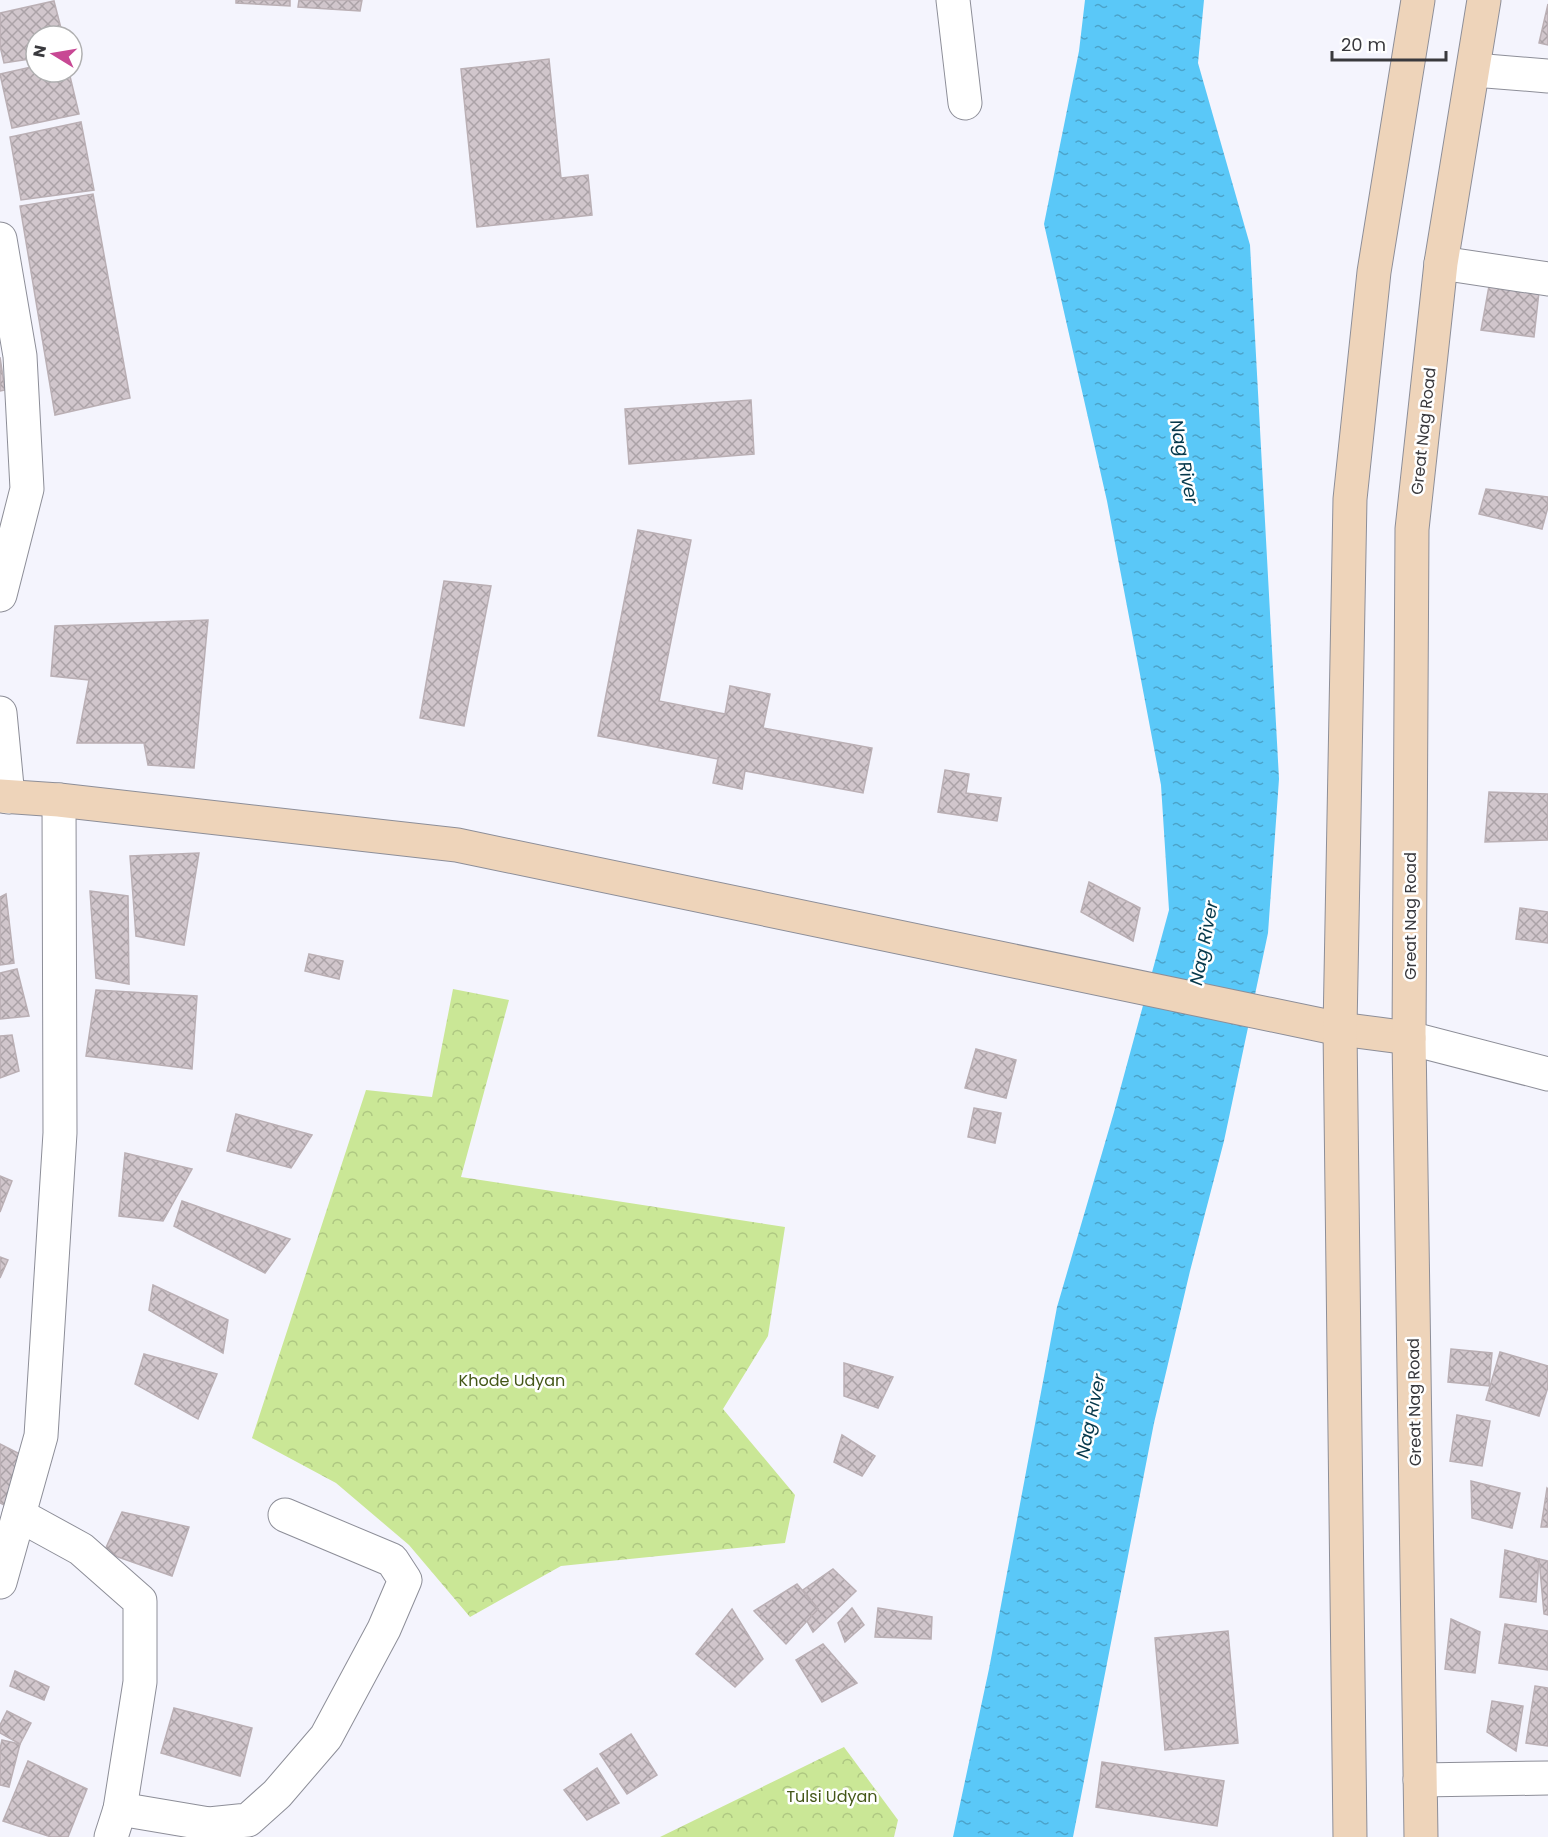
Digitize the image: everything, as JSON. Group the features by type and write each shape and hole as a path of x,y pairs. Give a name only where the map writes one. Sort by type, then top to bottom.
{"main road":[{"path":"1350,1837 1340,1029 1350,499 1374,272 1418,0"},
{"name":"Great Nag Road","path":"1421,1837 1409,1038 1412,529 1442,263 1484,0"},
{"path":"4,797 59,800 457,845 1340,1029 1409,1038"}],"street":[{"path":"953,0 965,104"},
{"path":"1474,70 1548,76"},
{"path":"0,239 20,356 27,489 0,595"},
{"path":"1442,263 1548,279"},
{"path":"0,713 4,797"},
{"path":"0,1582 41,1436 60,1133 59,800"},
{"path":"1409,1038 1548,1074"},
{"path":"19,1515 81,1549 140,1601 140,1682 115,1823 209,1824 248,1820 277,1794 326,1737 384,1629 405,1580 392,1560 285,1515"},
{"path":"1420,1780 1548,1778"}],"green space":[{"name":"Khode Udyan","path":"453,989 509,1000 461,1177 785,1227 768,1336 723,1409 795,1495 785,1543 561,1566 470,1617 409,1545 336,1483 252,1438 366,1090 432,1097"},
{"name":"Tulsi Udyan","path":"844,1747 898,1820 894,1837 660,1837"}],"water":[{"name":"Nag River","path":"1085,0 1204,0 1198,63 1250,245 1279,779 1268,933 1224,1141 1154,1423 1073,1837 953,1837 989,1669 1057,1307 1114,1112 1169,910 1161,785 1107,501 1044,224 1079,51"}],"building":[{"path":"236,0 290,0 290,6 236,3"},
{"path":"299,0 362,0 360,11 298,7"},
{"path":"54,1 60,24 24,24 24,60 4,63 0,46 0,13"},
{"path":"1548,4 1548,45 1539,43"},
{"path":"549,59 561,178 588,175 592,215 477,227 461,69"},
{"path":"24,69 24,84 72,84 79,114 12,128 0,74"},
{"path":"81,122 94,190 21,200 10,137"},
{"path":"93,194 130,398 55,415 20,206"},
{"path":"1489,286 1539,292 1534,337 1481,330"},
{"path":"0,357 5,390 0,391"},
{"path":"751,400 754,454 629,464 625,409"},
{"path":"1486,489 1548,497 1548,507 1542,529 1479,514"},
{"path":"638,530 691,540 659,701 725,714 730,686 770,694 763,728 872,748 863,793 745,771 742,789 713,783 718,759 598,736"},
{"path":"444,581 491,586 464,726 420,718"},
{"path":"208,620 194,768 148,765 144,743 77,743 89,680 51,676 55,626"},
{"path":"945,770 969,774 966,793 1001,798 997,821 938,812"},
{"path":"1489,792 1548,794 1548,840 1485,842"},
{"path":"199,853 184,945 136,936 130,856"},
{"path":"1089,882 1140,908 1133,941 1081,912"},
{"path":"90,891 128,896 129,984 96,978"},
{"path":"6,894 14,963 0,965 0,897"},
{"path":"1520,908 1548,912 1548,943 1516,939"},
{"path":"309,954 343,961 339,979 305,971"},
{"path":"17,969 29,1016 0,1019 0,973"},
{"path":"96,990 197,996 192,1069 86,1056"},
{"path":"12,1035 19,1071 0,1078 0,1036"},
{"path":"976,1049 1016,1060 1006,1098 965,1088"},
{"path":"974,1108 1001,1113 995,1143 968,1137"},
{"path":"236,1114 312,1135 291,1168 227,1151"},
{"path":"125,1153 192,1169 163,1221 119,1216"},
{"path":"0,1176 12,1181 0,1212"},
{"path":"182,1201 290,1239 265,1273 174,1226"},
{"path":"0,1257 8,1260 0,1278"},
{"path":"153,1285 228,1320 223,1353 149,1310"},
{"path":"1451,1349 1492,1353 1489,1386 1448,1382"},
{"path":"1500,1352 1548,1366 1548,1387 1539,1416 1486,1400"},
{"path":"144,1354 217,1374 198,1419 135,1384"},
{"path":"844,1363 893,1377 878,1408 844,1396"},
{"path":"1457,1415 1490,1421 1482,1466 1450,1461"},
{"path":"842,1435 875,1456 862,1476 834,1462"},
{"path":"0,1444 28,1458 8,1507 0,1503"},
{"path":"1471,1481 1520,1493 1512,1528 1472,1518"},
{"path":"1547,1488 1548,1527 1541,1527"},
{"path":"122,1512 189,1527 172,1576 104,1552"},
{"path":"1505,1550 1539,1559 1536,1602 1500,1597"},
{"path":"1539,1559 1548,1561 1548,1615 1544,1614"},
{"path":"833,1569 856,1591 813,1632 807,1621 818,1609 803,1590"},
{"path":"797,1584 818,1609 786,1644 754,1611"},
{"path":"852,1608 864,1625 845,1642 838,1623"},
{"path":"878,1608 932,1617 931,1639 875,1637"},
{"path":"732,1609 763,1659 735,1687 696,1654"},
{"path":"1451,1619 1480,1632 1475,1673 1445,1669"},
{"path":"1505,1624 1548,1631 1548,1670 1499,1663"},
{"path":"1228,1631 1238,1743 1165,1750 1155,1638"},
{"path":"823,1644 857,1683 822,1702 796,1660"},
{"path":"15,1671 49,1687 44,1700 10,1686"},
{"path":"1535,1686 1548,1688 1548,1746 1526,1743"},
{"path":"1492,1701 1523,1706 1516,1751 1487,1732"},
{"path":"174,1708 252,1728 240,1776 161,1753"},
{"path":"7,1711 31,1723 20,1744 0,1733 0,1725"},
{"path":"631,1734 657,1775 627,1794 600,1754"},
{"path":"2,1740 20,1744 9,1787 0,1785"},
{"path":"28,1761 87,1789 68,1837 51,1837 3,1821"},
{"path":"1102,1762 1224,1781 1217,1826 1096,1807"},
{"path":"597,1768 619,1803 587,1820 564,1790"}]}
